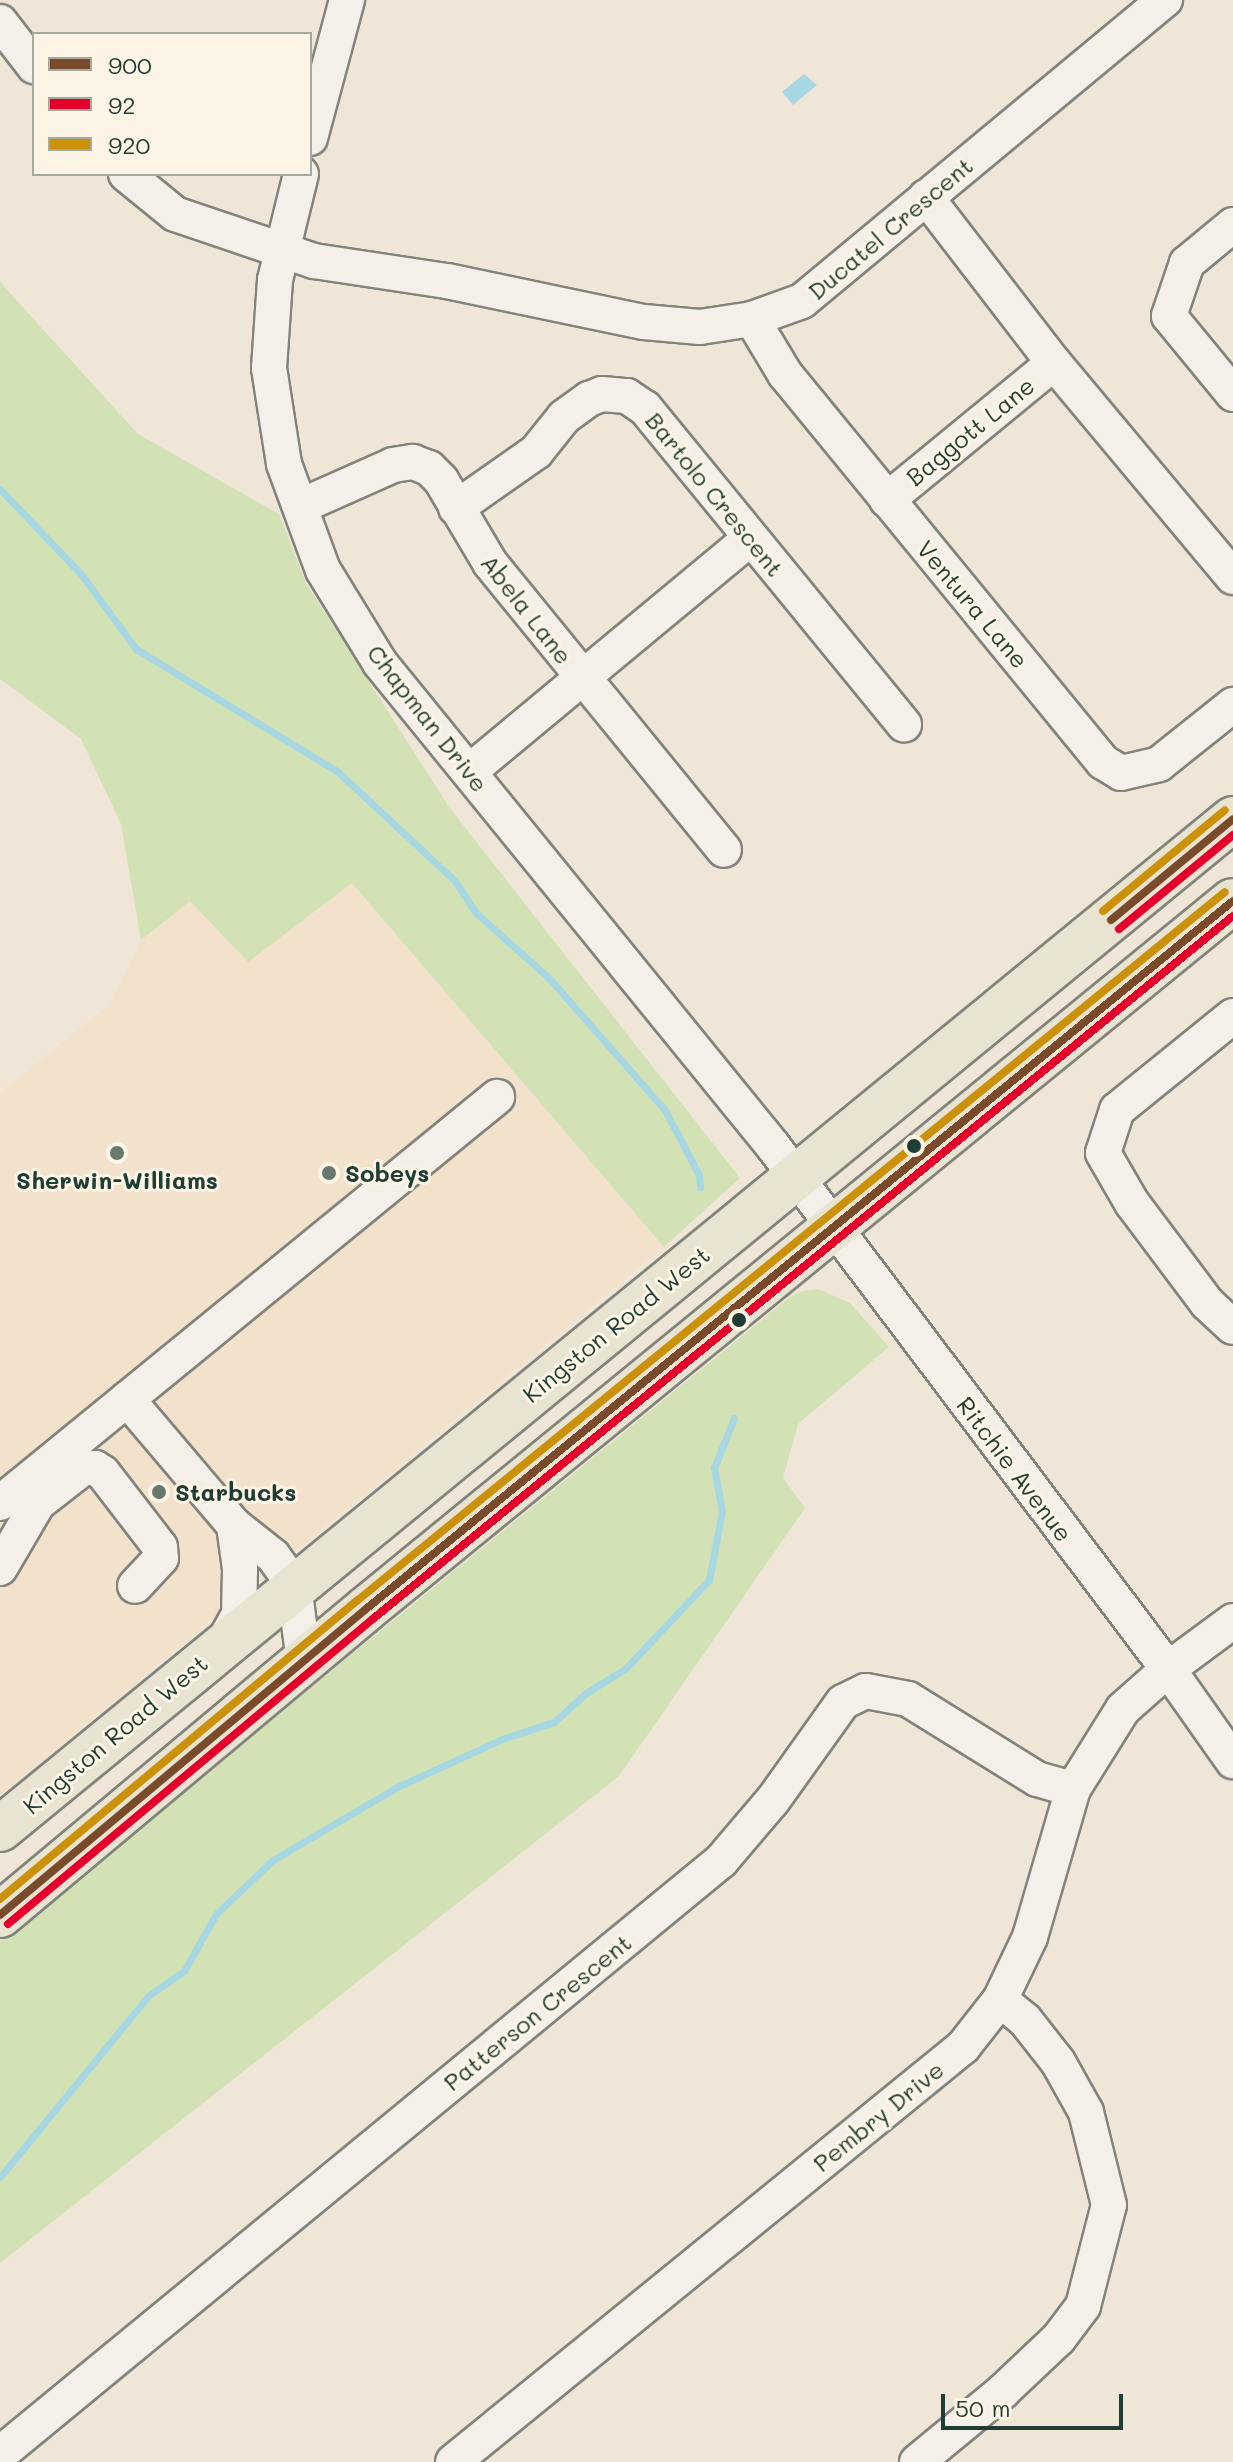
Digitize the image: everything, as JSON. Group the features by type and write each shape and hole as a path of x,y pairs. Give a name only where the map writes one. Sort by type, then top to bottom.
{"main road":[{"name":"Kingston Road West","path":"0,1829 294,1585 797,1178 1233,819"},
{"path":"5,1900 304,1662 1233,901"}],"street":[{"path":"312,131 347,0"},
{"name":"Ducatel Crescent","path":"128,176 175,214 314,261 447,281 644,322 700,327 752,319 802,301 1165,0"},
{"path":"0,22 32,63"},
{"name":"Chapman Drive","path":"301,176 275,280 269,368 284,464 323,570 365,639 797,1178"},
{"path":"926,197 1054,363 1233,577"},
{"path":"1233,225 1187,263 1169,316 1233,394"},
{"name":"Ventura Lane","path":"752,319 785,374 1103,762 1121,773 1142,771 1159,764 1233,705"},
{"name":"Baggott Lane","path":"887,500 1054,363"},
{"name":"Bartolo Crescent","path":"456,508 536,452 564,417 589,399 602,394 624,395 645,408 904,724"},
{"name":"Abela Lane","path":"301,506 393,465 413,462 429,468 441,480 490,563 581,679 724,850"},
{"path":"470,771 751,538"},
{"path":"1233,1016 1117,1110 1103,1153 1132,1203 1207,1303 1233,1327"},
{"path":"0,1503 497,1097"},
{"name":"Ritchie Avenue","path":"797,1178 1168,1669 1233,1761"},
{"path":"127,1399 234,1525 267,1551 294,1585 304,1662"},
{"path":"0,1568 38,1503 83,1468 95,1468 103,1473 160,1547 157,1564 135,1586"},
{"path":"222,1645 239,1614 240,1569 234,1525"},
{"name":"Pembry Drive","path":"453,2462 963,2047 1000,2000 1030,1937 1073,1789 1123,1709 1168,1669 1233,1621"},
{"name":"Patterson Crescent","path":"0,2454 721,1861 773,1800 843,1702 866,1691 908,1699 1037,1779 1073,1789"},
{"path":"917,2462 1003,2391 1059,2338 1083,2306 1109,2205 1086,2112 1050,2051 1025,2020 1000,2000"}],"shaded area":[{"path":"351,882 664,1247 0,1795 0,1093 109,1005 141,940 190,901 248,962"}],"green space":[{"path":"0,282 138,434 279,514 306,583 449,807 740,1178 664,1247 352,883 248,962 190,901 141,940 121,824 81,739 0,679"},
{"path":"818,1289 850,1303 889,1347 798,1424 783,1478 805,1508 619,1776 0,2263 0,1941 790,1297 802,1291"}],"water":[{"path":"804,74 817,85 793,105 782,92"}],"waterway":[{"path":"0,489 81,574 136,649 337,771 455,881 476,913 549,978 665,1110 699,1175 700,1187"},
{"path":"0,2177 148,1996 184,1971 216,1914 273,1860 395,1788 502,1739 554,1722 586,1693 626,1668 709,1580 722,1511 714,1468 734,1418"}],"transit line":[{"name":"920","path":"1103,911 1225,810"},
{"name":"900","path":"1111,920 1233,819"},
{"name":"92","path":"1119,929 1233,835"},
{"name":"920","path":"0,1899 358,1600 1225,892"},
{"name":"900","path":"0,1915 366,1609 1233,901"},
{"name":"92","path":"8,1924 374,1618 1233,916"}],"place":[{"name":"Sherwin-Williams","path":"117,1153"},
{"name":"Sobeys","path":"329,1173"},
{"name":"Starbucks","path":"159,1492"}]}
